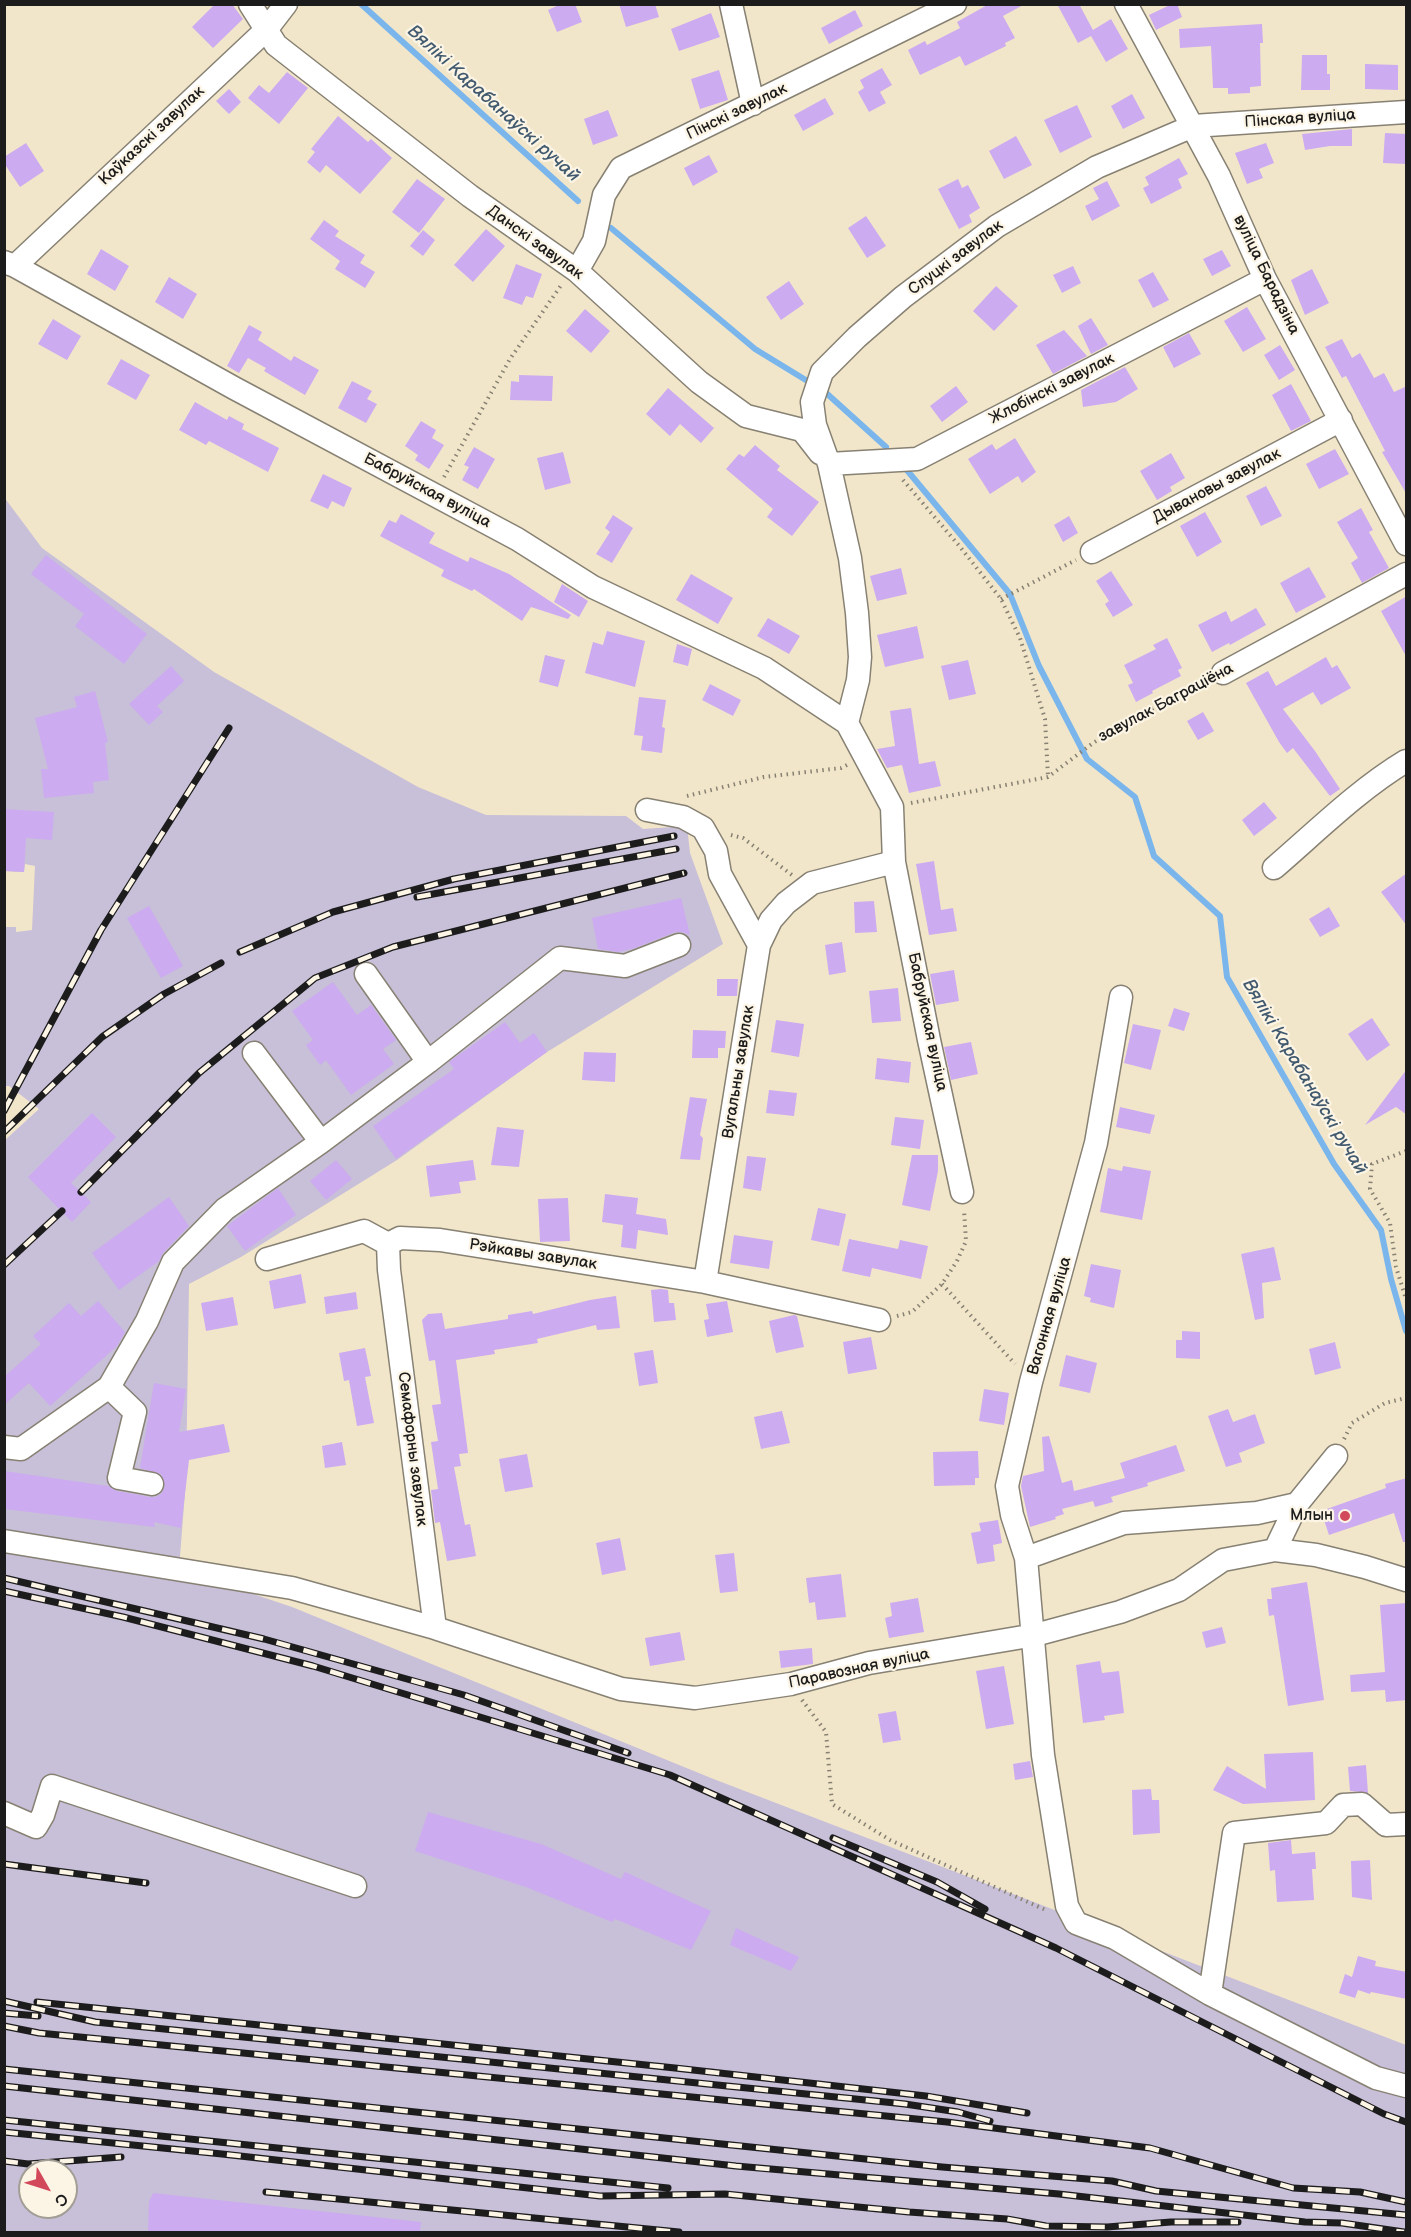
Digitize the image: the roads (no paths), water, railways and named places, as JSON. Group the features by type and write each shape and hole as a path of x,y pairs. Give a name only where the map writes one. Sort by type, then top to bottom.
{"street":[{"name":"Данскі завулак","path":"250,4 276,45 470,196 574,270 699,382 746,416 802,430 829,464"},
{"name":"Каўказскі завулак","path":"10,264 266,30 286,4"},
{"path":"731,4 753,104"},
{"name":"Пінскі завулак","path":"574,270 594,240 603,195 621,168 955,4"},
{"name":"вуліца Барадзіна","path":"1126,4 1219,176 1265,279 1407,544"},
{"name":"Пінская вуліца","path":"1193,126 1407,112"},
{"name":"Слуцкі завулак","path":"829,464 815,425 812,402 822,372 857,337 903,297 997,225 1097,167 1193,126"},
{"name":"Бабруйская вуліца","path":"10,264 234,388 517,539 593,587 764,669 847,723 892,807 894,862 962,1191"},
{"name":"Жлобінскі завулак","path":"829,464 917,459 1265,279"},
{"name":"Дывановы завулак","path":"1092,552 1341,420"},
{"path":"829,464 850,558 857,613 860,657 858,680 847,723"},
{"name":"завулак Баграціёна","path":"1223,673 1407,574"},
{"path":"1274,868 1357,796 1386,773 1407,761"},
{"path":"654,812 683,817 703,828 716,851 720,874 759,945"},
{"name":"Вугальны завулак","path":"705,1282 759,945 771,920 786,903 813,883 894,862"},
{"path":"4,1448 21,1449 110,1387 147,1321 173,1262 225,1209 321,1142 428,1062 560,958 625,966 679,945"},
{"path":"366,974 428,1062"},
{"name":"Вагонная вуліца","path":"1121,997 1096,1143 1031,1382 1007,1486 1012,1515 1026,1558 1035,1635 1043,1755 1067,1906 1076,1923 1115,1938 1210,1994"},
{"path":"254,1053 321,1142"},
{"path":"267,1258 364,1231 388,1244"},
{"name":"Рэйкавы завулак","path":"388,1244 400,1238 440,1240 705,1282"},
{"name":"Семафорны завулак","path":"388,1244 389,1270 435,1628"},
{"path":"705,1282 879,1320"},
{"path":"110,1387 135,1412 118,1478 152,1484"},
{"path":"1336,1456 1297,1504 1275,1550 1345,1562 1407,1580"},
{"path":"1026,1558 1124,1523 1257,1512 1297,1504"},
{"name":"Паравозная вуліца","path":"4,1541 292,1588 435,1628 621,1689 695,1698 791,1684 868,1663 1035,1635 1120,1612 1179,1590 1222,1560 1275,1550"},
{"path":"4,1813 36,1827 44,1815 52,1786 356,1886"},
{"path":"1407,1824 1386,1825 1362,1804 1343,1805 1326,1822 1234,1833 1210,1994 1376,2078 1407,2086"}],"waterway":[{"name":"Вялікі Карабанаўскі ручай","path":"361,4 578,201"},
{"name":"Вялікі Карабанаўскі ручай","path":"611,228 755,349 809,382"},
{"name":"Вялікі Карабанаўскі ручай","path":"824,391 886,447"},
{"name":"Вялікі Карабанаўскі ручай","path":"906,469 1010,594 1039,666 1087,759 1135,797 1154,856 1220,916 1227,977 1334,1164 1381,1230 1391,1279 1406,1331"}],"railway":[{"path":"4,1111 101,930 229,728"},
{"path":"240,952 333,912 454,879 674,836"},
{"path":"417,897 676,849"},
{"path":"81,1192 199,1073 315,978 393,947 684,873"},
{"path":"4,1132 102,1037 164,994 221,963"},
{"path":"4,1265 62,1211"},
{"path":"4,1578 264,1639 464,1695 628,1753"},
{"path":"4,1591 123,1617 313,1666 670,1775 1056,1948 1384,2114 1406,2122"},
{"path":"833,1838 937,1882 985,1909"},
{"path":"4,1864 146,1883"},
{"path":"4,2001 95,2022 905,2104 958,2112 990,2121"},
{"path":"37,2002 926,2096 1027,2113"},
{"path":"4,2013 38,2016"},
{"path":"4,2026 39,2033 947,2122 1150,2148 1293,2188 1360,2192 1406,2202"},
{"path":"4,2069 942,2167 1112,2181 1156,2191 1406,2215"},
{"path":"4,2086 736,2166 1059,2194 1305,2222 1342,2223 1404,2232"},
{"path":"4,2120 668,2188"},
{"path":"4,2132 600,2196 725,2194 1007,2219 1046,2226 1107,2227 1171,2222 1238,2222"},
{"path":"4,2161 28,2164 121,2157"},
{"path":"266,2192 679,2232"}],"place":[{"name":"Млын","path":"1345,1516"}]}
